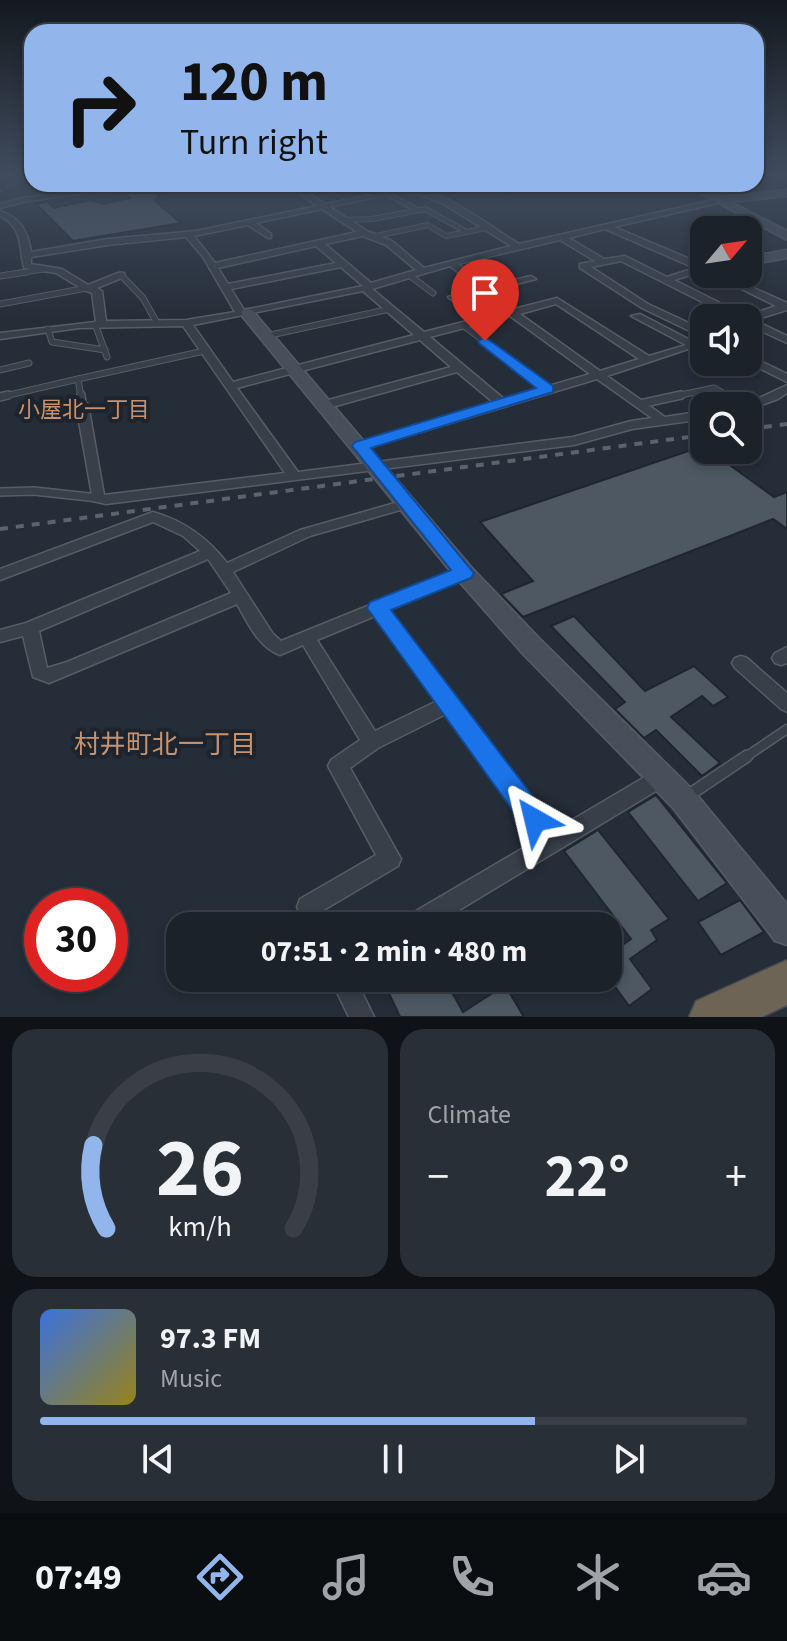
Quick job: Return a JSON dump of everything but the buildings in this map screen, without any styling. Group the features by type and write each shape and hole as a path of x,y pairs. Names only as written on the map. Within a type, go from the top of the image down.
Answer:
{"highway":[{"path":"712,1017 787,982"}],"street":[{"path":"17,224 25,236 27,266 59,271 97,291 98,324"},
{"path":"27,255 231,224"},
{"path":"253,224 268,236"},
{"path":"351,224 367,235 389,243 422,271"},
{"path":"484,224 518,247"},
{"path":"0,336 98,324 186,323 244,314 368,287 451,263 617,224"},
{"path":"765,224 787,236"},
{"path":"606,227 690,262"},
{"path":"187,233 244,314 377,465 464,573 531,646 683,799 787,929"},
{"path":"213,266 367,235"},
{"path":"562,237 603,262"},
{"path":"318,243 501,403"},
{"path":"762,258 787,254"},
{"path":"690,327 645,306 583,269 583,266 622,258 715,304"},
{"path":"451,263 486,289"},
{"path":"225,287 342,264"},
{"path":"666,280 690,272"},
{"path":"87,288 121,275"},
{"path":"459,301 453,297 531,279"},
{"path":"746,288 786,307"},
{"path":"230,386 557,301 648,360"},
{"path":"762,314 786,307"},
{"path":"512,313 662,420"},
{"path":"360,446 695,345 636,316"},
{"path":"186,323 294,476"},
{"path":"762,327 787,340"},
{"path":"762,366 787,379"},
{"path":"325,405 459,368"},
{"path":"762,401 787,388"},
{"path":"774,397 787,404"},
{"path":"82,404 98,498 574,441 662,420 690,417"},
{"path":"224,570 305,533 409,503"},
{"path":"0,575 153,517 175,523 193,533 224,570 272,644 280,648 464,573"},
{"path":"0,636 30,628 211,552"},
{"path":"30,628 39,672 49,676 107,653 155,629 240,596"},
{"path":"378,608 552,843"},
{"path":"307,637 371,742"},
{"path":"741,663 787,704"},
{"path":"310,912 308,907 390,859 338,766 371,742 449,704"},
{"path":"436,912 662,777"},
{"path":"349,992 362,1017"}],"lane":[{"path":"453,224 467,232"},
{"path":"367,235 428,225 446,236 489,227"},
{"path":"0,276 47,269"},
{"path":"121,275 143,298 157,323"},
{"path":"409,275 433,293"},
{"path":"0,304 87,288"},
{"path":"266,336 390,309"},
{"path":"665,330 683,323"},
{"path":"48,329 52,342 106,354 98,324"},
{"path":"464,326 548,389"},
{"path":"0,397 204,351"},
{"path":"0,370 29,363"},
{"path":"78,379 82,404"},
{"path":"696,392 714,388 721,392"},
{"path":"640,404 690,393"},
{"path":"0,492 34,491 98,498"},
{"path":"683,799 787,729"}],"railway":[{"path":"762,427 787,424"},
{"path":"0,529 690,437"}],"district":[{"name":"小屋北一丁目","path":"84,409"},
{"name":"村井町北一丁目","path":"165,744"}],"route":[{"path":"485,341 548,389 360,446 464,573 378,608 535,820"}]}
